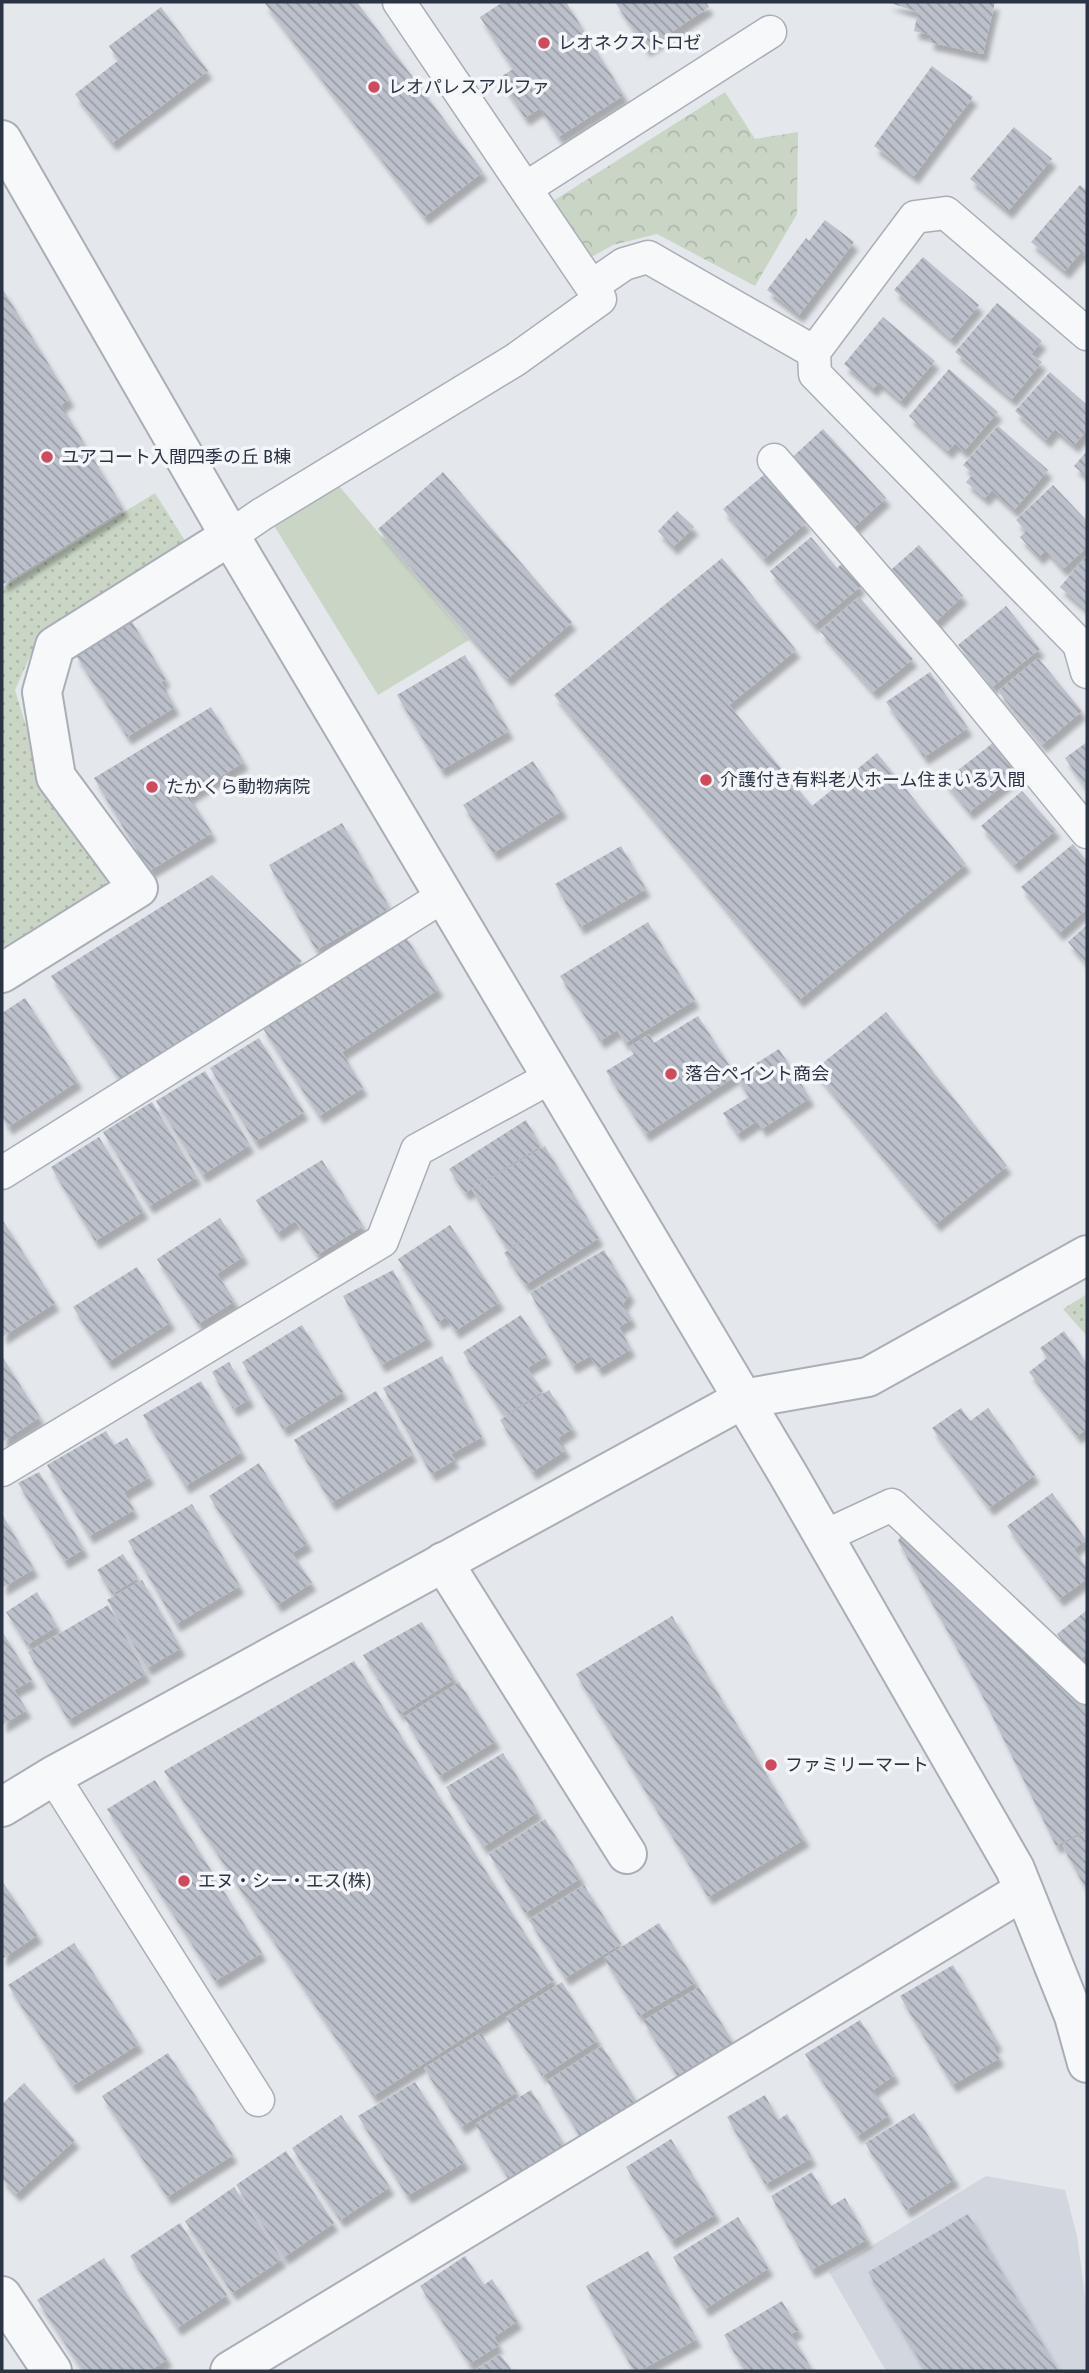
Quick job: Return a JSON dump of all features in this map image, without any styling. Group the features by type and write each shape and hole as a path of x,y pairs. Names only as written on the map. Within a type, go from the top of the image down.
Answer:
{"street":[{"path":"2,140 230,536 553,1076 1015,1869 1074,2016 1087,2063"},
{"path":"2,973 138,888 56,777 42,692 55,646 230,536"},
{"path":"2,1807 53,1776 743,1399 868,1377 1087,1255"},
{"path":"443,1562 627,1854"},
{"path":"230,2371 1023,1891"},
{"path":"2,2295 52,2371"}],"lane":[{"path":"230,536 515,360 600,299 399,2"},
{"path":"526,188 770,32"},
{"path":"1087,334 946,213 915,216 814,352 815,374 1079,644 1087,672"},
{"path":"592,286 624,264 648,257 814,352"},
{"path":"774,460 939,650 1087,832"},
{"path":"2,1173 445,895"},
{"path":"2,1470 382,1241 417,1150 553,1076"},
{"path":"823,1537 892,1505 1087,1688"},
{"path":"53,1776 258,2100"}],"shaded area":[{"path":"986,2176 1065,2190 1077,2236 1087,2311 1087,2371 886,2371 829,2272"}],"green space":[{"path":"725,92 755,139 798,132 797,214 755,286 657,234 613,245 588,259 550,203"},
{"path":"334,480 469,640 378,695 270,519"},
{"path":"155,493 187,544 41,631 15,690 45,788 109,875 103,891 2,957 2,588"},
{"path":"1087,1294 1087,1336 1063,1309"}],"building":[{"name":"レオパレスアルファ","path":"264,2 357,2 483,172 424,217"},
{"name":"レオネクストロゼ","path":"503,2 566,2 624,95 558,137 540,108 525,118 499,78 513,69 480,17"},
{"path":"615,2 706,2 709,7 646,49"},
{"path":"887,2 995,2 983,54 929,42 931,35 914,31 918,12"},
{"path":"161,7 208,71 112,143 75,94 119,60 109,46"},
{"path":"932,66 973,97 914,176 874,146"},
{"path":"1014,127 1052,159 1008,211 970,179"},
{"path":"1080,185 1087,191 1087,257 1081,252 1065,271 1031,242"},
{"path":"825,220 854,242 799,315 767,290 806,238 809,241"},
{"path":"923,257 979,305 951,339 894,290"},
{"name":"ユアコート入間四季の丘 B棟","path":"2,288 70,399 61,405 124,509 2,585"},
{"path":"997,303 1042,341 1031,354 1042,362 1012,399 955,352"},
{"path":"883,317 935,361 901,401 879,382 873,389 844,364"},
{"path":"949,369 998,412 964,451 955,443 948,451 909,416"},
{"path":"1050,372 1087,405 1087,430 1074,445 1055,429 1046,440 1015,411"},
{"path":"998,426 1048,470 1014,510 992,490 985,498 966,482 973,474 963,465"},
{"path":"823,429 886,498 849,532 787,462"},
{"path":"1087,451 1087,477 1074,466"},
{"path":"771,469 789,490 783,495 806,523 764,559 723,509"},
{"path":"443,472 572,622 507,679 378,529"},
{"path":"1053,485 1087,521 1087,547 1063,569 1046,550 1039,557 1020,537 1026,531 1016,520"},
{"path":"677,511 694,527 673,547 658,531"},
{"path":"811,537 837,568 843,563 861,586 814,625 770,571"},
{"path":"919,545 963,596 930,627 884,576"},
{"path":"1087,555 1087,610 1060,587"},
{"name":"介護付き有料老人ホーム住まいる入間","path":"722,558 796,650 729,705 812,806 877,753 966,864 799,1000 554,695"},
{"path":"859,597 913,659 873,692 820,631"},
{"path":"1006,606 1040,649 992,687 958,645"},
{"path":"131,620 166,679 161,682 175,707 127,737 75,654"},
{"path":"465,655 509,731 441,770 397,695"},
{"path":"1038,658 1082,711 1042,745 998,691"},
{"path":"930,672 968,728 924,757 886,702"},
{"name":"たかくら動物病院","path":"211,707 244,762 189,796 212,833 149,871 94,778"},
{"path":"998,739 1022,771 969,812 944,781"},
{"path":"1087,742 1087,790 1065,758"},
{"path":"533,761 563,810 493,853 463,805"},
{"path":"1022,791 1056,830 1014,865 981,826"},
{"path":"342,823 390,908 316,950 269,865"},
{"path":"1073,844 1087,861 1087,909 1059,933 1021,887"},
{"path":"621,846 646,889 580,927 555,884"},
{"path":"212,875 302,961 120,1080 51,976"},
{"path":"648,922 695,1000 625,1043 617,1030 600,1041 560,976"},
{"path":"1087,925 1087,964 1068,942"},
{"path":"404,934 439,989 342,1052 363,1088 319,1116 262,1027"},
{"path":"25,998 78,1081 8,1127 2,1117 2,1013"},
{"path":"886,1012 1007,1166 936,1224 814,1070"},
{"name":"落合ペイント商会","path":"698,1016 736,1076 645,1134 606,1071 634,1054 629,1047 649,1034 654,1043"},
{"path":"259,1038 304,1112 255,1142 210,1068"},
{"path":"779,1049 810,1098 762,1129 757,1121 737,1134 723,1113 749,1097 736,1076"},
{"path":"205,1071 250,1145 202,1175 156,1101"},
{"path":"152,1102 197,1177 149,1206 103,1132"},
{"path":"526,1120 541,1146 465,1193 449,1169"},
{"path":"99,1137 144,1211 95,1241 51,1167"},
{"path":"545,1146 599,1238 525,1285 504,1253 550,1224 507,1249 472,1190"},
{"path":"322,1160 363,1226 317,1255 295,1221 277,1233 256,1200"},
{"path":"220,1218 244,1256 217,1274 235,1301 198,1324 157,1259"},
{"path":"2,1219 55,1303 2,1337"},
{"path":"450,1225 500,1302 455,1331 446,1317 438,1322 398,1259"},
{"path":"604,1250 630,1294 623,1304 632,1319 619,1327 631,1349 598,1369 590,1356 572,1366 530,1293"},
{"path":"137,1267 171,1322 108,1362 73,1307"},
{"path":"393,1270 429,1338 381,1365 343,1296"},
{"path":"521,1315 547,1356 527,1368 543,1391 504,1416 463,1352"},
{"path":"302,1325 343,1392 283,1429 242,1362"},
{"path":"1064,1331 1087,1364 1087,1429 1077,1436 1029,1372 1047,1358 1040,1348"},
{"path":"2,1356 40,1417 2,1442"},
{"path":"442,1356 482,1437 451,1454 455,1460 431,1474 383,1388"},
{"path":"229,1362 250,1399 233,1409 212,1372"},
{"path":"201,1381 242,1452 185,1486 143,1415"},
{"path":"549,1390 573,1428 558,1438 566,1450 532,1472 500,1420"},
{"path":"376,1391 413,1454 331,1503 294,1440"},
{"path":"961,1408 970,1421 988,1408 1035,1475 989,1508 932,1428"},
{"path":"106,1431 114,1445 127,1438 150,1477 124,1492 134,1510 89,1536 47,1465"},
{"path":"259,1463 308,1543 292,1553 312,1583 277,1605 209,1496"},
{"path":"39,1472 84,1549 64,1561 18,1483"},
{"path":"1052,1493 1086,1540 1074,1549 1087,1569 1087,1579 1059,1599 1007,1526"},
{"path":"192,1504 240,1586 176,1624 128,1541"},
{"path":"2,1514 34,1569 2,1588"},
{"path":"903,1532 1087,1705 1087,1829 1056,1846 978,1687 898,1541"},
{"path":"123,1554 138,1578 112,1594 97,1570"},
{"path":"142,1580 181,1648 147,1668 107,1600"},
{"path":"37,1592 57,1626 27,1645 6,1612"},
{"path":"108,1605 146,1674 68,1720 28,1652"},
{"path":"1087,1610 1087,1654 1078,1661 1057,1634"},
{"path":"672,1616 805,1839 708,1897 576,1674"},
{"path":"422,1622 455,1679 400,1714 363,1655"},
{"path":"2,1631 32,1680 14,1690 27,1710 2,1725"},
{"path":"354,1661 554,1980 373,2096 164,1771"},
{"path":"459,1682 496,1741 439,1776 404,1717"},
{"path":"503,1753 538,1812 483,1847 446,1787"},
{"name":"エヌ・シー・エス(株)","path":"155,1780 262,1953 215,1981 107,1809"},
{"path":"545,1819 581,1878 525,1913 489,1854"},
{"path":"1087,1831 1087,1891 1062,1845"},
{"path":"2,1881 38,1935 2,1959"},
{"path":"584,1885 621,1944 565,1978 529,1920"},
{"path":"659,1923 696,1982 639,2016 604,1958"},
{"path":"74,1943 139,2044 72,2086 8,1985"},
{"path":"953,1965 998,2043 993,2046 1000,2058 952,2085 900,1996"},
{"path":"562,1982 598,2040 542,2076 506,2017"},
{"path":"699,1987 735,2045 680,2080 643,2021"},
{"path":"860,2020 895,2075 873,2090 889,2115 857,2136 805,2054"},
{"path":"481,2033 517,2092 461,2127 424,2068"},
{"path":"602,2046 639,2105 582,2140 547,2081"},
{"path":"168,2053 233,2155 167,2197 102,2096"},
{"path":"415,2082 465,2162 407,2196 358,2116"},
{"path":"24,2083 75,2140 16,2194 2,2179 2,2104"},
{"path":"531,2090 567,2149 511,2183 475,2124"},
{"path":"765,2095 778,2120 787,2114 812,2158 765,2184 727,2117"},
{"path":"914,2113 955,2179 906,2210 865,2143"},
{"path":"341,2115 390,2187 340,2220 292,2148"},
{"path":"671,2139 716,2214 671,2241 626,2167"},
{"path":"286,2151 334,2223 284,2257 236,2185"},
{"path":"812,2172 831,2206 845,2198 868,2239 811,2270 771,2196"},
{"path":"234,2187 282,2259 232,2293 185,2221"},
{"path":"968,2214 1058,2371 926,2371 868,2272"},
{"path":"738,2217 769,2268 705,2309 673,2257"},
{"path":"180,2223 227,2295 177,2328 130,2256"},
{"path":"648,2251 697,2339 639,2371 634,2371 586,2286"},
{"path":"465,2256 484,2285 492,2279 518,2321 494,2337 499,2345 469,2364 420,2286"},
{"path":"104,2258 168,2359 149,2371 83,2371 37,2300"},
{"path":"782,2301 799,2330 791,2334 813,2371 745,2371 724,2335"},
{"path":"500,2354 512,2371 475,2371"}],"place":[{"name":"レオネクストロゼ","path":"544,43"},
{"name":"レオパレスアルファ","path":"374,87"},
{"name":"ユアコート入間四季の丘 B棟","path":"47,457"},
{"name":"介護付き有料老人ホーム住まいる入間","path":"706,780"},
{"name":"たかくら動物病院","path":"152,787"},
{"name":"落合ペイント商会","path":"671,1074"},
{"name":"ファミリーマート","path":"771,1765"},
{"name":"エヌ・シー・エス(株)","path":"184,1881"}]}
